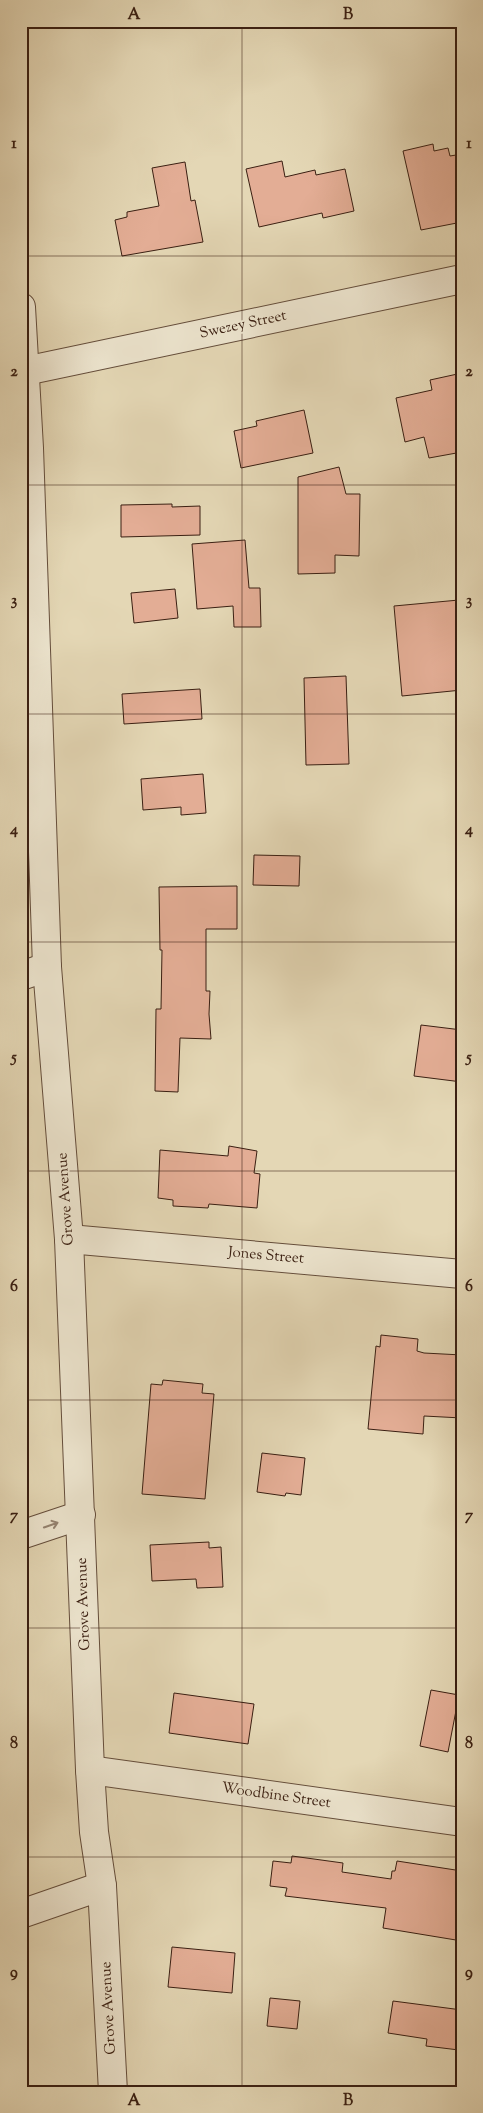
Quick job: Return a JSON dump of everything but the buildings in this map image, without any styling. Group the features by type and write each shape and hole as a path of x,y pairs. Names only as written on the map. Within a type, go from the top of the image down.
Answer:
{"street":[{"name":"Swezey Street","path":"25,371 462,279"},
{"name":"Grove Avenue","path":"21,307 25,371 25,449 47,967 69,1238 90,1770 94,1832 102,1886 113,2092"},
{"path":"21,976 47,967"},
{"name":"Jones Street","path":"69,1238 462,1274"},
{"path":"21,1535 81,1515"},
{"name":"Woodbine Street","path":"90,1770 462,1822"},
{"path":"21,1914 102,1886"}]}
